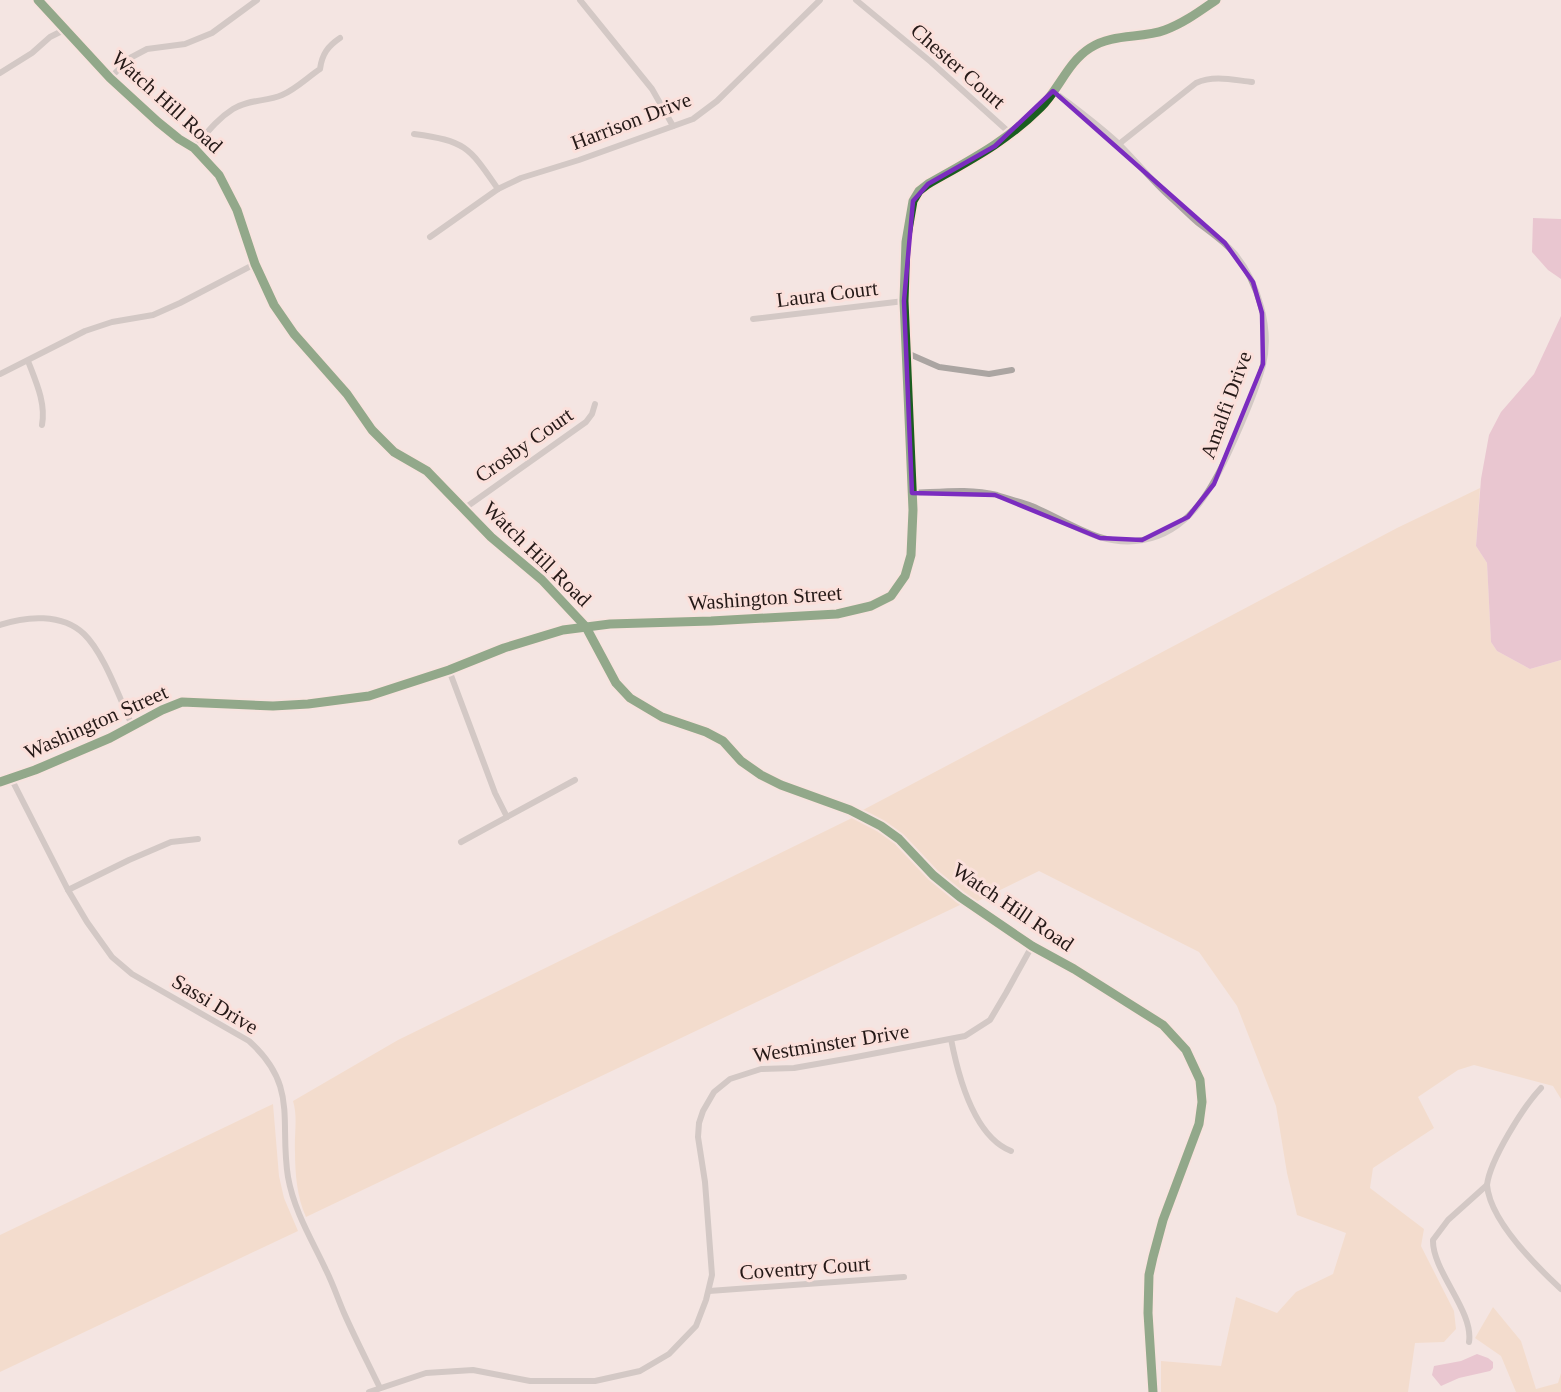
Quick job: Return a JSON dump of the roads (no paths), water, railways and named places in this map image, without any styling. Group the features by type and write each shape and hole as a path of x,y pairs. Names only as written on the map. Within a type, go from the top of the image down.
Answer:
{"street":[{"name":"Watch Hill Road","path":"38,0 62,31 110,78 158,122 194,148 219,175 228,189 255,264 274,305 294,334 347,394 372,430 394,452 427,471 491,537 542,580 586,627 616,683 630,698 662,717 706,732 723,741 741,761 761,775 781,785 849,810 881,826 899,839 950,889 1032,946 1074,969 1163,1025 1186,1050 1200,1080 1202,1102 1198,1124 1157,1239 1149,1275 1148,1313 1153,1392"},
{"path":"110,78 130,58 147,49 185,44 212,33 257,0"},
{"path":"580,0 652,89 673,126"},
{"name":"Harrison Drive","path":"430,237 498,189 521,178 578,161 693,119 717,101 819,0"},
{"name":"Chester Court","path":"856,0 1011,135"},
{"name":"Washington Street","path":"0,782 111,738 132,725 182,702 273,706 369,696 449,670 504,648 563,630 610,624 837,614 871,606 891,596 905,576 911,555 912,493 904,301 908,222 913,201 919,191 928,184 1011,135 1044,104 1066,72 1089,49 1106,40 1164,30 1193,16 1216,0"},
{"path":"0,73 62,31"},
{"path":"194,148 220,118 234,108 246,102 284,95 320,69 321,58 329,46 340,38"},
{"path":"1119,144 1196,83 1216,78 1252,82"},
{"name":"Amalfi Drive","path":"912,493 967,491 995,495 1032,506 1078,530 1113,540 1142,540 1166,532 1188,517 1199,506 1214,484 1237,435 1263,364 1265,340 1262,314 1253,282 1235,254 1158,187 1119,144 1053,91"},
{"path":"414,134 450,140 461,146 476,156 498,189"},
{"path":"0,374 85,331 112,322 153,315 255,264"},
{"name":"Laura Court","path":"753,319 904,301"},
{"path":"907,353 939,367 989,374 1012,370"},
{"path":"28,361 39,387 44,409 42,425"},
{"name":"Crosby Court","path":"465,508 586,422 595,404"},
{"path":"0,625 23,618 52,619 83,633 93,644 132,725"},
{"path":"449,670 495,793 507,817"},
{"name":"Sassi Drive","path":"11,778 68,890 112,957 132,974 249,1041 276,1071 285,1111 287,1169 291,1193 310,1240 380,1388"},
{"path":"461,842 575,780"},
{"path":"68,890 171,842 198,839"},
{"name":"Westminster Drive","path":"369,1392 426,1373 471,1370 530,1382 595,1381 640,1371 669,1354 696,1326 712,1275 705,1182 698,1137 702,1112 714,1092 730,1079 761,1069 794,1068 965,1036 990,1020 1032,946"},
{"path":"951,1039 959,1079 966,1097 995,1142 1011,1151"},
{"path":"1541,1088 1531,1099 1501,1149 1488,1174 1487,1185 1491,1201 1507,1229 1534,1264 1561,1289"},
{"path":"1469,1342 1470,1336 1466,1320 1437,1258 1433,1243 1438,1232 1448,1220 1487,1185"},
{"name":"Coventry Court","path":"708,1291 904,1277"}]}
